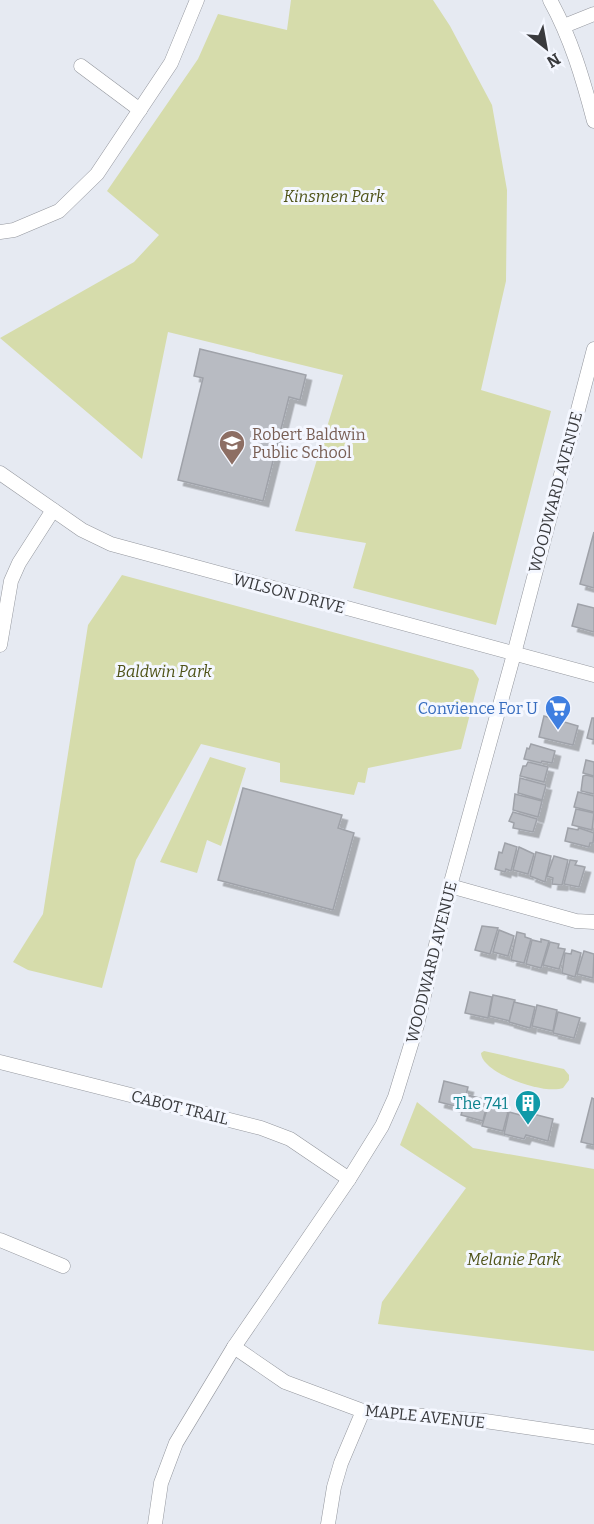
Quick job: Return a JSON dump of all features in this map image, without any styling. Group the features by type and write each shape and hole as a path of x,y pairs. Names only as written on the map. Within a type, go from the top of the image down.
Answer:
{"street":[{"path":"0,232 14,230 59,211 97,174 171,63 197,0"},
{"path":"550,0 564,26 583,77 594,121"},
{"path":"564,26 594,14"},
{"path":"81,66 140,110"},
{"name":"WOODWARD AVENUE","path":"155,1524 161,1483 176,1443 234,1347 349,1179 382,1126 401,1080 417,1025 450,886 594,349"},
{"name":"WILSON DRIVE","path":"0,473 82,530 111,544 594,675"},
{"path":"0,645 1,623 11,581 19,563 53,510"},
{"path":"450,886 576,921 594,922"},
{"name":"CABOT TRAIL","path":"0,1062 261,1128 290,1139 349,1179"},
{"path":"0,1240 63,1266"},
{"name":"MAPLE AVENUE","path":"234,1347 285,1382 363,1411 485,1421 594,1437"},
{"path":"328,1524 334,1487 341,1463 363,1411"}],"green space":[{"name":"Kinsmen Park","path":"291,0 433,0 450,26 492,105 507,190 506,281 481,390 551,411 496,625 353,588 366,543 295,531 343,375 168,332 142,459 0,338 134,262 159,235 107,191 198,59 218,14 287,30"},
{"name":"Baldwin Park","path":"122,575 473,670 479,679 461,749 368,768 365,783 358,782 354,795 280,782 280,763 201,744 136,860 102,988 28,970 13,962 43,914 88,625"},
{"path":"210,757 246,768 221,846 207,840 197,873 160,862"},
{"path":"484,1051 564,1069 569,1075 569,1080 563,1088 530,1086 492,1068 484,1061 481,1053"},
{"name":"Melanie Park","path":"417,1102 473,1148 594,1169 594,1351 378,1324 382,1302 466,1188 400,1145"}],"building":[{"path":"200,349 306,375 300,400 289,397 263,501 178,480 203,378 194,376"},
{"path":"594,532 594,588 580,584"},
{"path":"578,604 594,608 594,632 572,626"},
{"name":"Convience For U","path":"544,716 578,726 573,745 539,737"},
{"path":"592,718 594,718 594,740 587,738"},
{"path":"531,744 555,751 552,763 524,759 527,748 529,749"},
{"path":"586,760 594,762 594,776 583,773"},
{"path":"528,762 548,767 544,782 520,776 523,766 526,766"},
{"path":"583,776 594,777 594,794 581,791"},
{"path":"520,778 546,785 542,800 518,793"},
{"path":"243,788 342,815 338,828 354,833 333,910 218,880"},
{"path":"578,792 594,796 594,812 574,807"},
{"path":"515,794 542,801 538,817 513,810"},
{"path":"576,809 594,813 592,830 572,825"},
{"path":"513,812 537,819 533,832 513,828 514,823 509,821"},
{"path":"568,828 578,830 579,828 594,833 593,843 590,843 589,847 565,841"},
{"path":"505,843 517,847 511,871 506,869 505,872 495,869 499,852 502,853"},
{"path":"519,847 534,854 528,874 513,870"},
{"path":"536,852 551,856 545,882 530,876"},
{"path":"554,856 568,860 562,885 552,884 553,878 547,876"},
{"path":"570,860 577,861 575,865 585,867 579,887 564,884"},
{"path":"482,926 498,928 490,954 475,950"},
{"path":"499,930 514,936 508,956 493,952"},
{"path":"517,932 531,939 524,963 511,960"},
{"path":"541,939 549,941 541,968 526,964 532,940 541,942"},
{"path":"550,942 559,944 558,948 565,949 559,969 543,965"},
{"path":"572,950 581,953 575,977 562,973 565,953 571,954"},
{"path":"584,951 594,954 593,978 577,974"},
{"path":"470,992 492,997 488,1018 465,1013"},
{"path":"493,995 515,1000 510,1021 489,1016"},
{"path":"514,1002 535,1007 530,1028 509,1022"},
{"path":"537,1005 557,1010 553,1031 532,1026"},
{"path":"558,1012 580,1018 574,1038 553,1033"},
{"name":"The 741","path":"444,1081 468,1087 463,1108 439,1102"},
{"name":"The 741","path":"467,1095 488,1100 483,1121 461,1115"},
{"path":"592,1098 594,1099 594,1145 581,1142"},
{"name":"The 741","path":"488,1106 508,1112 503,1131 482,1126"},
{"name":"The 741","path":"509,1112 528,1117 529,1113 553,1119 548,1141 526,1135 524,1139 504,1134"}],"place":[{"name":"Robert Baldwin Public School","path":"232,466"},
{"name":"Convience For U","path":"558,731"},
{"name":"The 741","path":"528,1126"}]}
